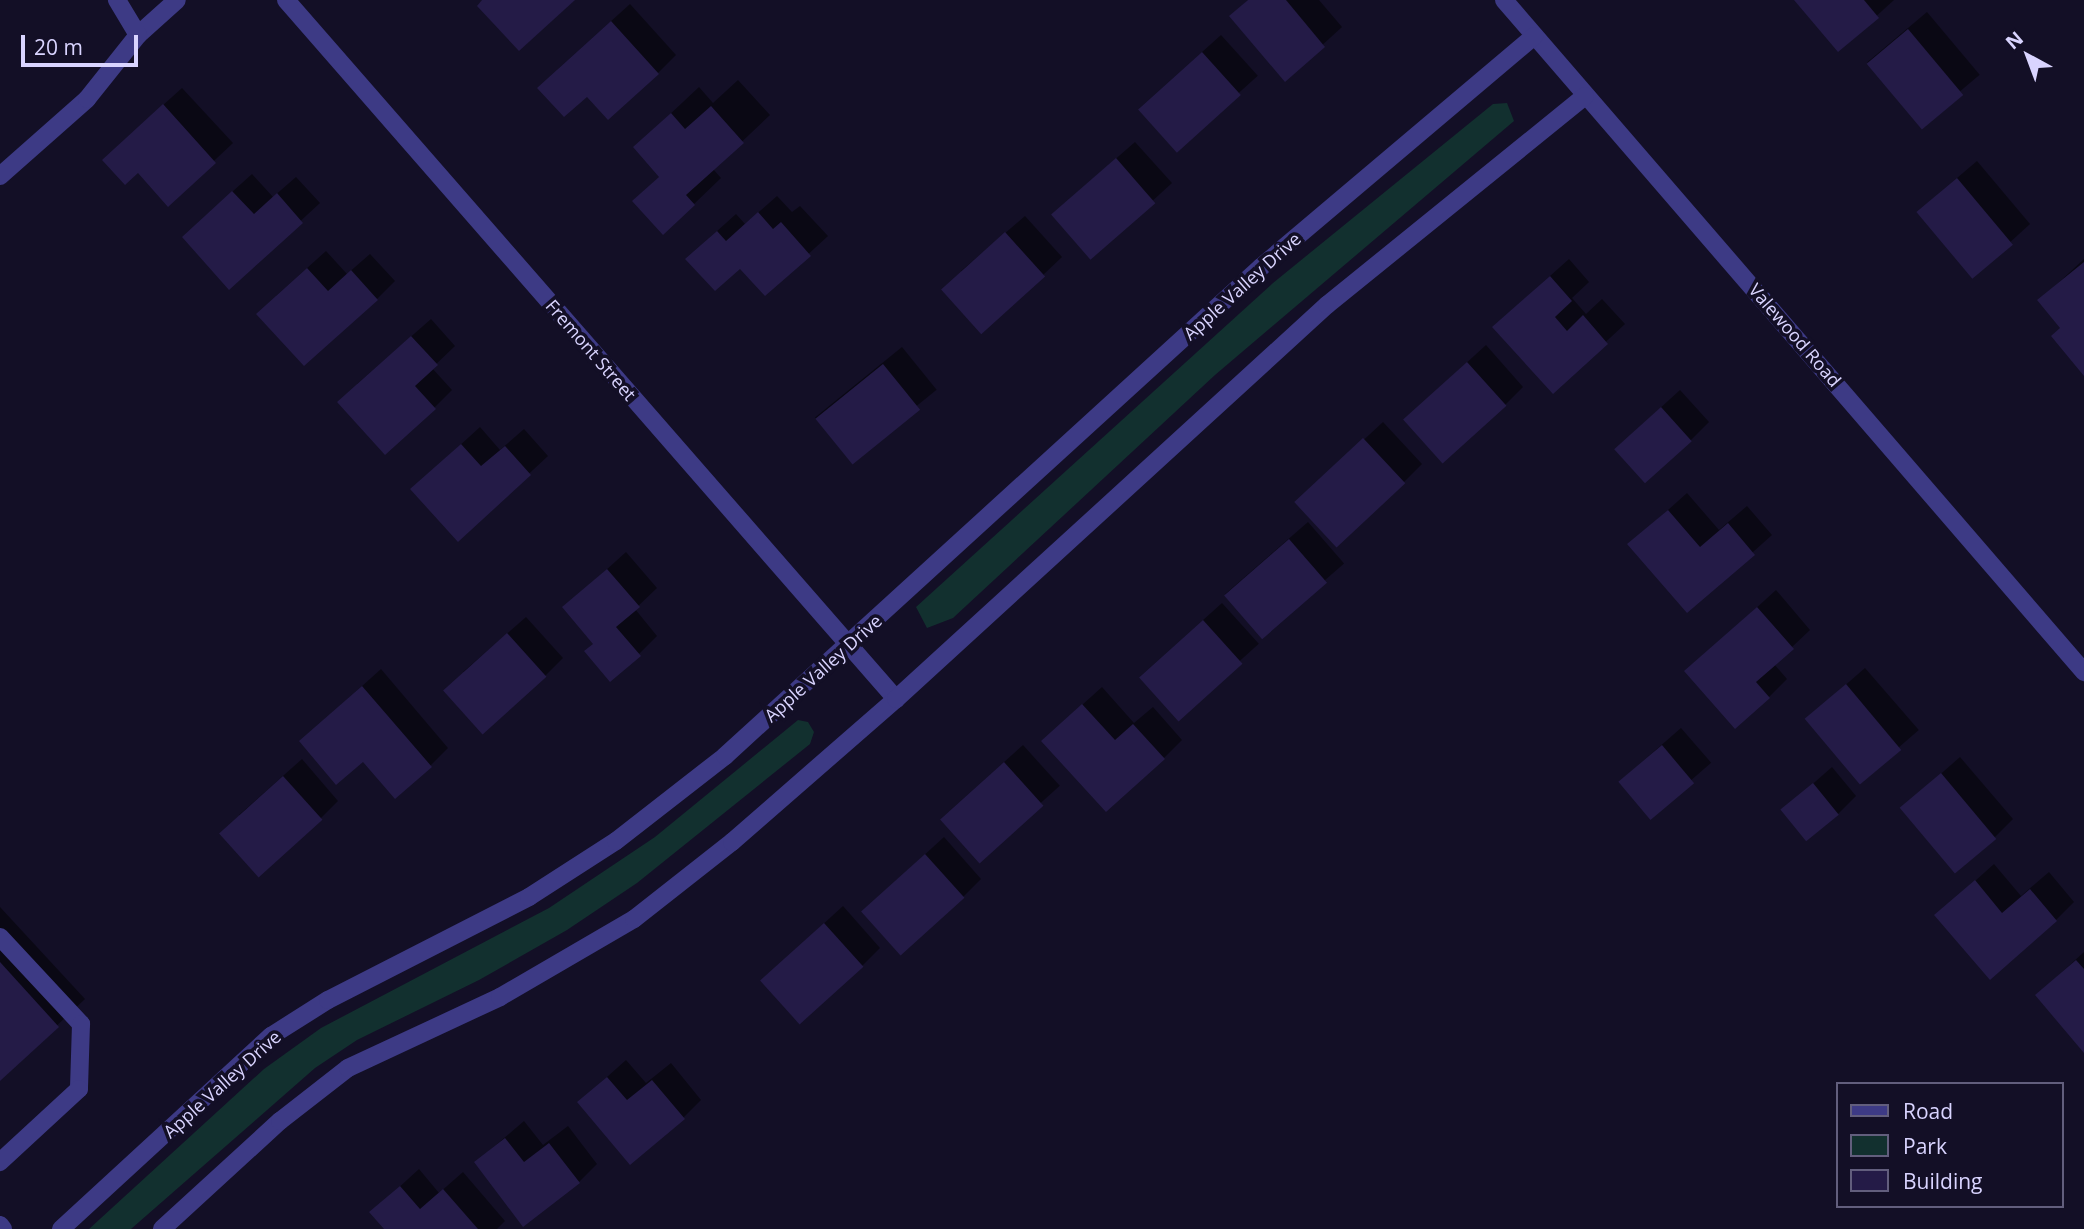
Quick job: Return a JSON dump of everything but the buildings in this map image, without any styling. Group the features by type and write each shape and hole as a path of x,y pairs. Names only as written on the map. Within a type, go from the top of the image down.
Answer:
{"street":[{"path":"117,0 138,35"},
{"path":"0,176 87,99 138,35 177,0"},
{"name":"Fremont Street","path":"286,0 895,699"},
{"name":"Valewood Road","path":"1504,0 2084,672"},
{"name":"Apple Valley Drive","path":"61,1229 271,1036 328,1000 529,897 616,841 725,755 849,646 1261,267 1534,36"},
{"path":"162,1229 280,1121 348,1068 500,997 634,919 732,842 895,699 1326,305 1585,96"},
{"path":"0,937 81,1024 79,1088 0,1162"}],"green space":[{"path":"1507,103 1514,121 1215,375 953,618 927,628 916,607 1273,283 1493,104"},
{"path":"798,720 808,722 814,732 810,744 637,883 567,930 479,980 357,1040 315,1068 131,1229 89,1229 264,1069 321,1028 549,908 655,837"}]}
